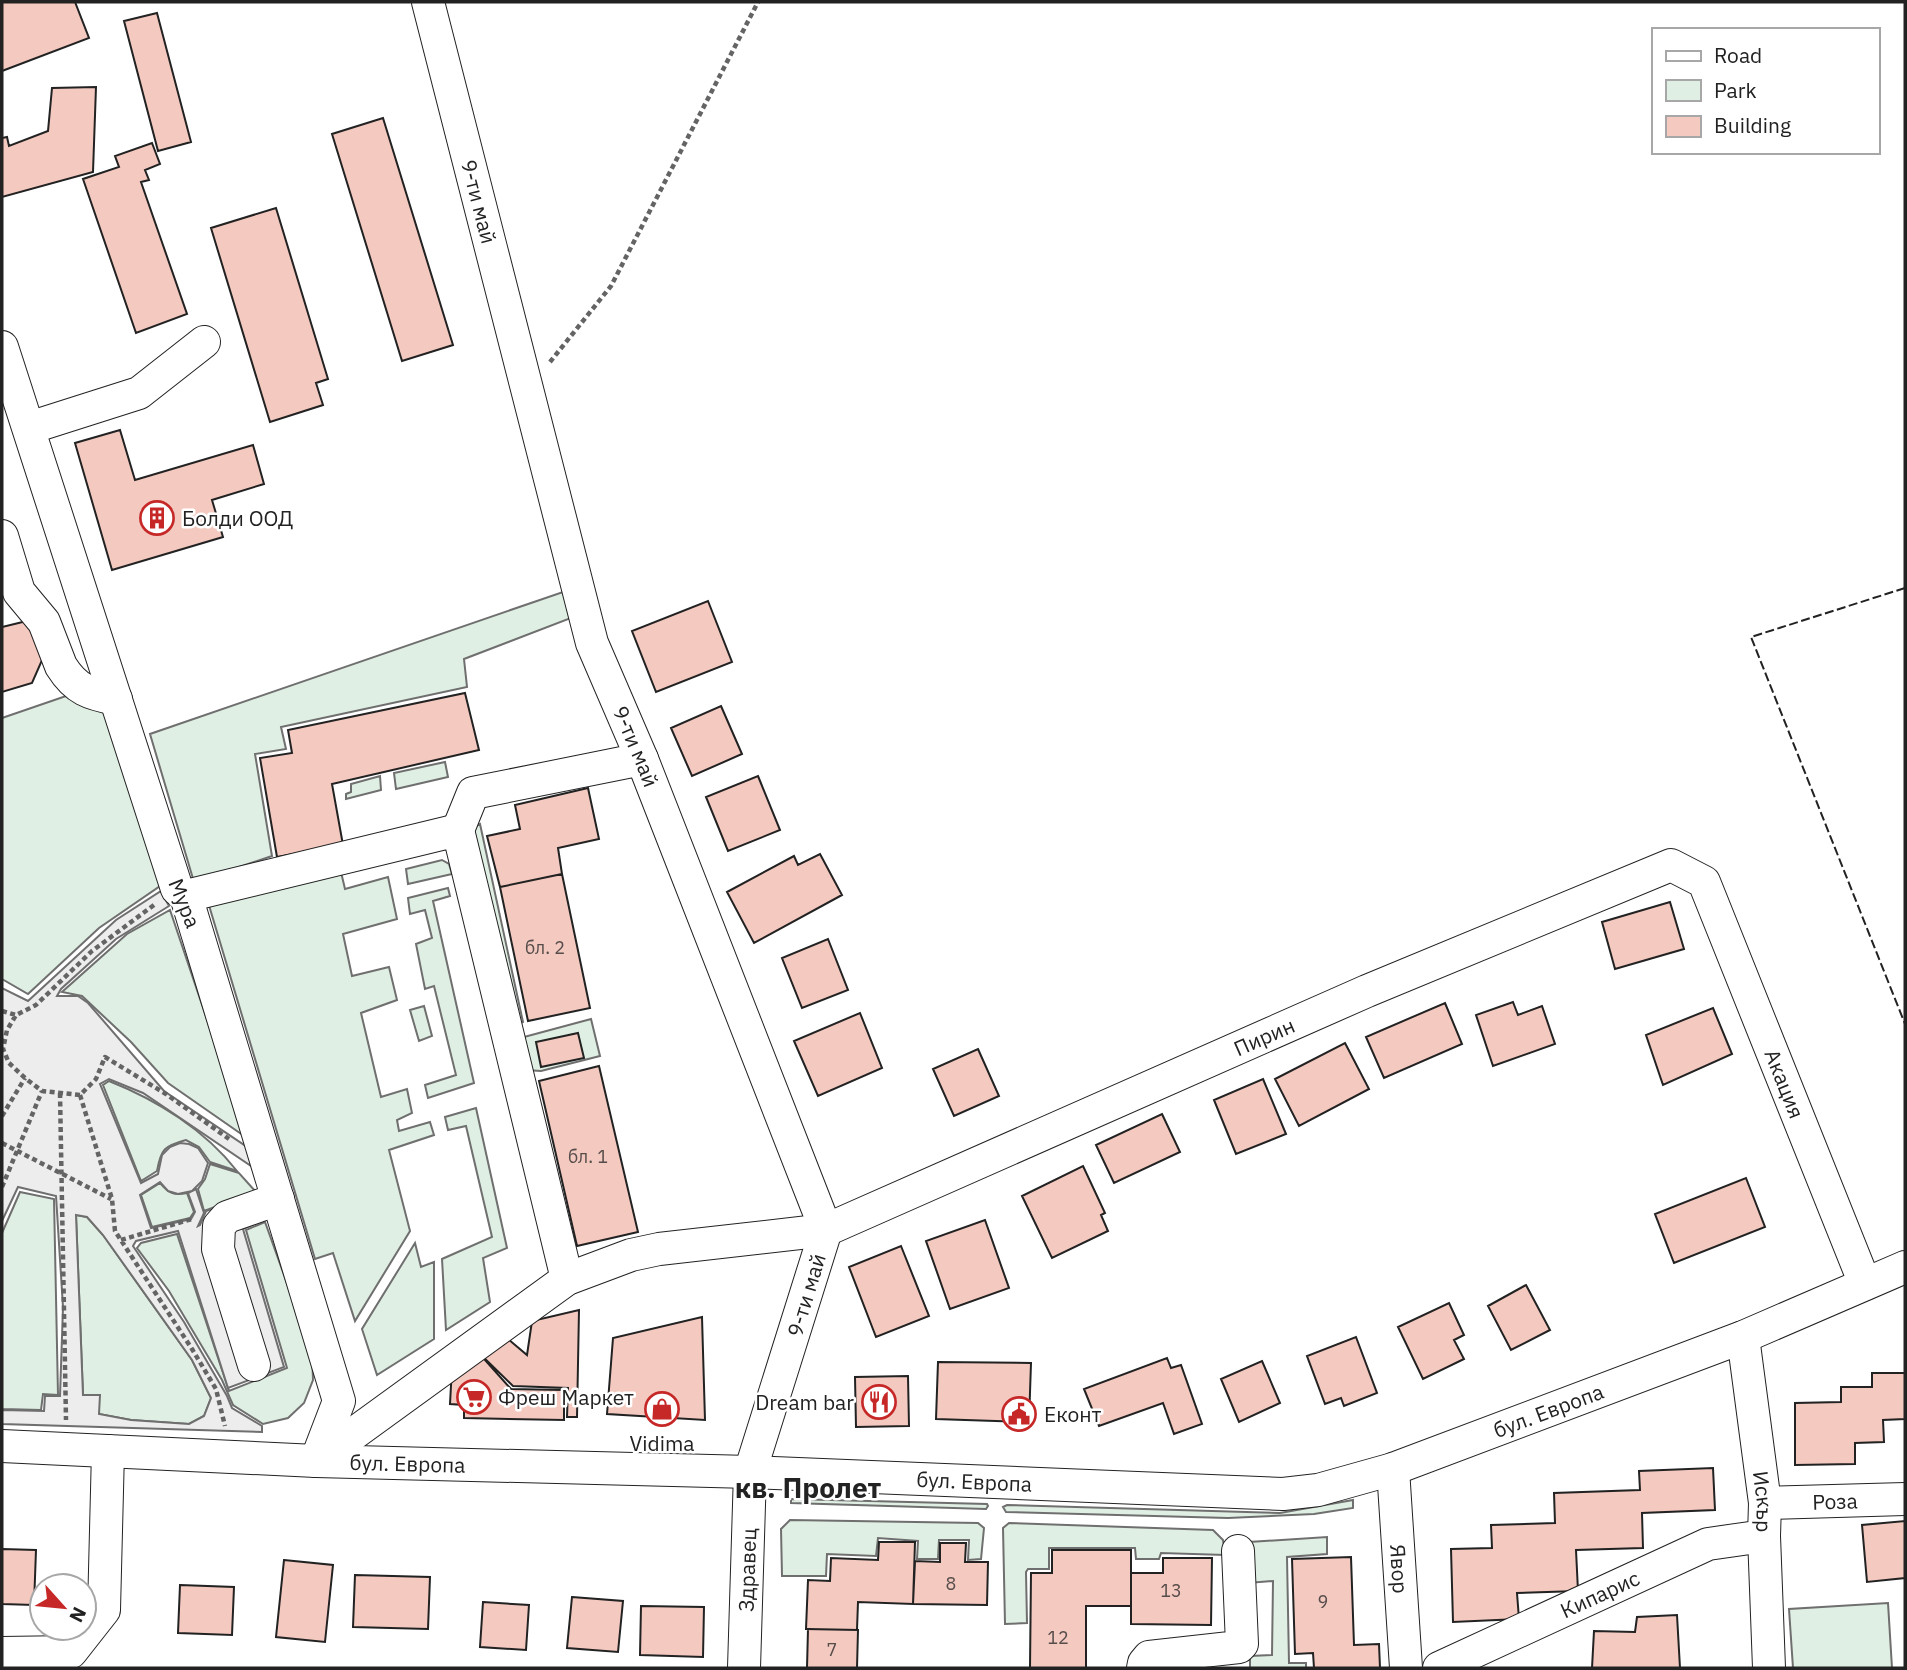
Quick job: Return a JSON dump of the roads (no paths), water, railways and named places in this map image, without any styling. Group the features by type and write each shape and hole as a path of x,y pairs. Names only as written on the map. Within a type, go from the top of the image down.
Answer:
{"street":[{"name":"9-ти май","path":"428,2 592,643 642,759 826,1230 750,1472"},
{"path":"29,428 139,393 204,342"},
{"name":"Мура","path":"2,346 116,699 182,892 339,1401 316,1461"},
{"path":"2,536 19,592 44,622 65,673 89,693 116,699"},
{"path":"567,1279 458,830 473,793 642,759"},
{"path":"182,892 458,830"},
{"name":"Пирин","path":"316,1461 567,1279 631,1255 659,1249 826,1230 1367,991 1671,866 1704,882"},
{"name":"Акация","path":"1704,882 1864,1284"},
{"path":"254,1365 218,1249 219,1226 227,1217 278,1199"},
{"name":"бул. Европа","path":"2,1446 316,1461 750,1472 1283,1494 1318,1490 1393,1469 1743,1337 1905,1267"},
{"name":"Искър","path":"1743,1337 1765,1503 1769,1668"},
{"path":"2,1653 71,1652 104,1610 108,1451"},
{"name":"Явор","path":"1393,1469 1406,1668"},
{"name":"Здравец","path":"744,1668 750,1472"},
{"name":"Роза","path":"1765,1503 1905,1499"},
{"name":"Кипарис","path":"1439,1668 1708,1544 1764,1536"},
{"path":"1143,1668 1149,1657 1239,1647 1242,1644 1238,1551"}],"place":[{"name":"Болди ООД","path":"157,518"},
{"name":"Фреш Маркет","path":"474,1397"},
{"name":"Dream bar","path":"879,1402"},
{"name":"Vidima","path":"662,1409"},
{"name":"Еконт","path":"1019,1414"}],"district":[{"name":"кв. Пролет","path":"808,1487"}]}
